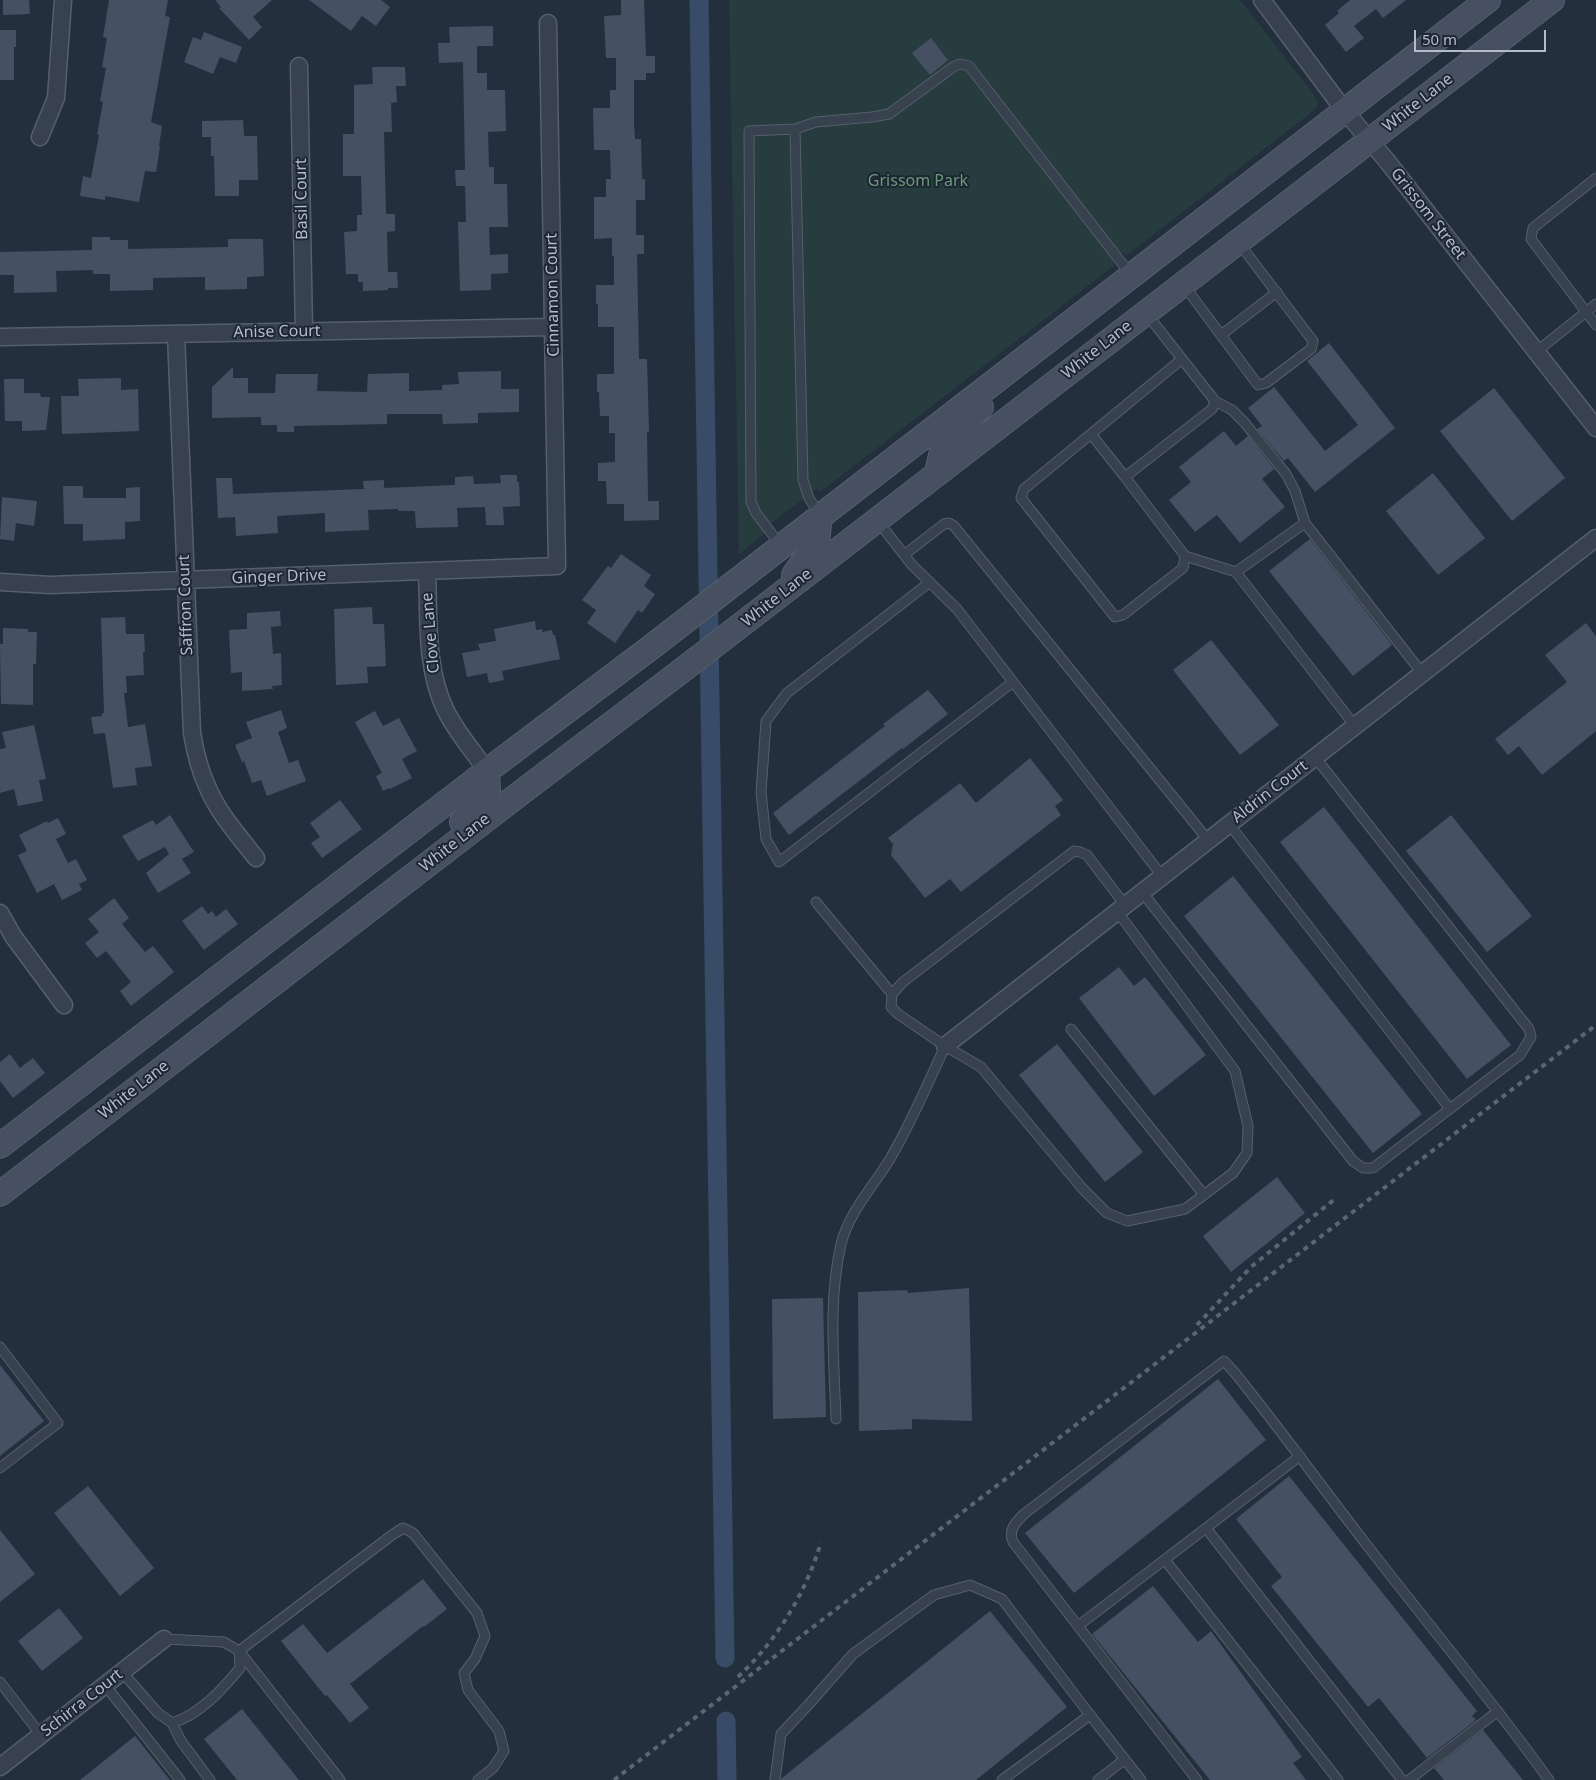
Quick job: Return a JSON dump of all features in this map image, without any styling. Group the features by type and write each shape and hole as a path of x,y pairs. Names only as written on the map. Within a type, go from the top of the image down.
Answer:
{"main road":[{"path":"0,1146 740,578 1488,0"},
{"name":"White Lane","path":"0,1194 1552,0"},
{"path":"937,473 943,446 1048,340"},
{"path":"774,600 817,542 820,516"},
{"path":"385,897 484,800 488,791 487,771"}],"street":[{"path":"40,137 56,98 63,0"},
{"name":"Grissom Street","path":"1269,3 1344,110 1370,140 1596,428"},
{"name":"Cinnamon Court","path":"548,23 557,566"},
{"name":"Basil Court","path":"299,66 304,332"},
{"name":"Anise Court","path":"0,337 554,327"},
{"name":"Saffron Court","path":"176,334 192,733 197,761 207,787 220,812 256,858"},
{"name":"Aldrin Court","path":"945,1046 1596,538"},
{"name":"Ginger Drive","path":"0,582 50,585 557,566"},
{"name":"Clove Lane","path":"427,571 431,661 436,683 445,710 487,771"},
{"path":"0,913 13,936 64,1005"},
{"name":"Schirra Court","path":"0,1767 164,1639"}],"lane":[{"path":"781,546 756,513 751,502 749,131 795,129 816,122 889,114 953,67 960,64 969,66 1131,275"},
{"path":"795,129 803,480 809,498 820,516"},
{"path":"1596,178 1532,228 1531,239 1596,325"},
{"path":"1183,284 1258,385 1266,383 1311,349 1314,341 1238,242"},
{"path":"1221,335 1276,292"},
{"path":"1536,352 1596,304"},
{"path":"1146,313 1215,401 1232,410 1244,422 1286,474 1305,523 1422,674"},
{"path":"1182,359 1024,489 1021,498 1115,617 1123,616 1183,568 1185,556"},
{"path":"1125,477 1212,409 1215,401"},
{"path":"1091,434 1185,556 1236,572 1355,726"},
{"path":"877,520 904,555 957,609 1162,876"},
{"path":"904,555 944,524 949,522 954,526 1208,840"},
{"path":"1236,572 1305,523"},
{"path":"930,582 787,693 766,721 760,792 766,839 779,862 1013,682"},
{"path":"1142,892 1353,1162 1363,1168 1373,1168 1520,1055 1530,1037 1528,1029 1315,757"},
{"path":"1229,824 1450,1109"},
{"path":"1074,851 1087,855 1121,908 1235,1071 1248,1126 1247,1153 1233,1173 1185,1209 1127,1221 1107,1213 1082,1188 981,1067 945,1046 898,1014 891,1007 892,994 903,982 1074,851"},
{"path":"816,902 892,994"},
{"path":"1071,1029 1204,1195"},
{"path":"836,1419 833,1299 841,1243 853,1212 890,1158 924,1095 945,1046"},
{"path":"0,1347 58,1423 0,1468"},
{"path":"0,1363 8,1356"},
{"path":"1197,1780 1013,1542 1011,1532 1014,1525 1024,1514 1224,1360 1498,1711 1549,1780"},
{"path":"1078,1626 1300,1456"},
{"path":"239,1651 392,1535 403,1528 413,1533 477,1613 485,1636 475,1659 464,1673 468,1690 499,1731 504,1751 493,1768 478,1780"},
{"path":"1206,1528 1402,1780"},
{"path":"1165,1560 1338,1780"},
{"path":"775,1780 781,1734 853,1654 934,1595 970,1585 1002,1599 1141,1780"},
{"path":"164,1639 224,1642 239,1651 340,1780"},
{"path":"172,1722 186,1719 225,1686 240,1668 239,1651"},
{"path":"122,1672 158,1713 172,1722 181,1741 210,1780"},
{"path":"0,1682 41,1735"},
{"path":"105,1685 180,1780"},
{"path":"1409,1780 1498,1711"},
{"path":"1002,1780 1090,1714"},
{"path":"1098,1780 1125,1759"}],"green space":[{"name":"Grissom Park","path":"729,0 1240,0 1315,96 1318,104 1313,111 1126,256 1123,253 1113,261 1115,265 820,492 817,488 763,530 765,533 739,554"}],"building":[{"path":"3,0 29,0 30,14 3,15"},
{"path":"109,0 168,0 165,16 170,17 151,122 162,126 160,147 156,172 145,171 139,202 105,196 105,200 80,196 83,176 91,178 99,135 97,134 103,102 100,101 106,68 102,67 107,38 103,37"},
{"path":"215,0 272,0 253,17 262,27 249,40 219,8 221,7"},
{"path":"309,0 381,0 390,7 376,26 362,16 351,31"},
{"path":"621,0 644,0 646,56 655,56 655,73 646,73 646,80 634,80 634,124 635,139 641,139 642,179 645,179 645,200 636,200 636,235 644,235 644,254 637,254 639,359 647,359 648,501 659,501 659,520 624,521 624,504 607,504 606,481 598,481 598,463 615,462 615,433 609,433 609,416 600,416 599,392 597,392 597,374 614,374 614,327 598,327 596,285 614,285 614,256 612,256 612,238 594,239 594,197 606,197 606,179 611,179 610,150 594,150 593,108 610,108 610,90 616,90 616,58 606,58 604,16 621,15"},
{"path":"1350,0 1406,0 1383,18 1376,9 1354,26 1364,38 1346,52 1325,25"},
{"path":"493,26 493,46 477,46 477,73 487,73 487,90 505,90 506,131 488,132 489,167 494,167 494,184 507,184 508,227 489,227 490,255 508,254 508,273 491,274 491,290 460,291 458,222 466,222 465,186 456,186 455,170 465,170 463,62 439,63 438,43 450,43 449,27"},
{"path":"0,30 16,30 14,80 0,80"},
{"path":"204,32 242,47 236,63 220,57 213,74 184,62 193,37 201,40"},
{"path":"931,38 948,60 930,75 912,53"},
{"path":"372,67 405,67 406,86 396,86 397,102 391,103 392,132 384,132 386,214 395,214 395,231 387,232 388,272 397,272 398,288 363,291 363,282 358,282 358,274 346,274 344,232 357,231 357,215 362,215 361,176 343,176 343,134 354,134 354,85 373,84"},
{"path":"243,120 244,136 257,136 258,180 239,180 239,196 215,196 214,156 211,156 211,137 202,137 202,121"},
{"path":"92,237 128,240 128,249 228,247 228,239 263,239 264,276 247,277 247,289 205,290 205,277 153,278 153,290 110,291 110,274 93,274 93,270 56,271 57,292 14,293 14,275 0,275 0,252 92,250"},
{"path":"1329,343 1395,428 1315,492 1288,458 1284,461 1257,429 1262,426 1248,408 1274,387 1325,451 1358,425 1307,361"},
{"path":"233,367 233,378 248,378 248,393 275,393 276,374 318,374 317,391 367,392 368,374 409,373 409,391 442,390 442,385 459,384 458,372 501,371 501,389 519,389 519,412 478,413 478,423 443,424 442,414 387,414 387,424 294,426 294,432 277,432 277,425 261,425 261,417 212,418 212,387"},
{"path":"121,378 121,390 138,389 139,431 62,434 61,396 79,396 78,379"},
{"path":"4,379 24,379 24,393 40,393 41,397 50,397 46,430 22,431 22,421 5,421"},
{"path":"1494,388 1565,478 1512,521 1440,431"},
{"path":"1224,431 1236,446 1248,436 1274,469 1262,479 1285,507 1240,543 1217,515 1195,532 1169,500 1191,482 1179,467"},
{"path":"1433,473 1485,538 1438,575 1386,511"},
{"path":"500,475 517,475 517,482 519,482 520,506 503,507 504,525 486,525 485,507 457,508 458,527 416,528 415,511 398,511 398,509 368,510 369,530 325,532 325,513 277,516 278,533 236,536 235,517 218,518 216,478 232,478 233,494 364,489 363,481 384,480 384,488 455,485 455,477 473,476 474,484 501,483"},
{"path":"63,486 83,486 83,498 126,498 126,488 140,487 140,521 125,522 125,539 83,541 83,524 64,524"},
{"path":"2,497 37,501 34,526 16,523 14,541 0,539"},
{"path":"1310,539 1392,645 1353,676 1269,571"},
{"path":"621,554 651,575 644,586 655,594 642,613 638,610 615,643 587,623 596,610 582,600 608,566 611,568"},
{"path":"372,607 373,624 384,624 386,666 367,667 368,683 336,685 334,609"},
{"path":"280,611 281,626 271,627 273,654 281,653 282,685 272,686 273,689 242,691 242,672 231,673 229,630 247,629 247,613"},
{"path":"125,617 126,634 144,634 145,652 143,652 144,675 126,676 127,693 124,693 128,727 145,724 152,766 135,768 137,785 113,788 105,733 94,734 91,717 102,716 102,713 104,713 101,618"},
{"path":"535,621 536,630 542,629 542,632 552,630 553,635 555,635 560,659 502,671 504,680 489,683 487,673 467,677 462,653 480,650 478,644 496,641 494,629"},
{"path":"1586,623 1596,636 1596,731 1542,775 1519,746 1508,755 1495,739 1567,682 1545,655"},
{"path":"3,628 28,629 28,632 37,632 36,664 33,664 33,705 1,704 0,644 3,644"},
{"path":"1211,640 1279,725 1240,755 1173,670"},
{"path":"928,690 948,714 789,835 773,813"},
{"path":"281,710 287,728 278,732 289,763 298,760 306,781 267,796 261,780 252,783 244,761 242,762 235,745 252,738 246,722"},
{"path":"375,711 383,726 399,718 417,751 402,759 412,778 383,791 376,776 382,773 355,722"},
{"path":"34,725 46,779 39,780 43,801 18,806 14,789 0,793 0,749 6,748 2,732"},
{"path":"1030,758 1063,800 1055,806 1061,815 961,892 950,879 925,898 891,855 893,844 888,838 960,783 976,803"},
{"path":"340,800 362,829 322,858 311,843 320,837 310,823"},
{"path":"1324,807 1511,1045 1467,1079 1280,842"},
{"path":"170,815 194,852 182,859 191,873 158,893 146,873 169,854 165,847 138,861 122,836 153,820 156,825"},
{"path":"1451,815 1532,916 1487,952 1406,851"},
{"path":"58,818 66,834 56,839 68,863 76,859 87,880 79,884 82,890 62,900 54,884 37,893 18,855 27,851 19,835 47,821 48,823"},
{"path":"1233,876 1422,1114 1373,1153 1184,916"},
{"path":"114,898 129,918 122,924 145,952 153,946 174,972 131,1006 120,991 131,982 106,951 97,958 85,943 99,932 88,919"},
{"path":"202,906 208,914 212,911 216,917 226,909 238,924 204,950 182,921"},
{"path":"1119,967 1134,986 1145,977 1206,1055 1154,1096 1079,998"},
{"path":"1057,1044 1143,1152 1105,1182 1019,1075"},
{"path":"10,1054 20,1068 33,1058 45,1073 13,1098 0,1081 0,1062"},
{"path":"1277,1177 1305,1213 1231,1272 1203,1236"},
{"path":"969,1288 972,1421 912,1419 912,1429 859,1431 858,1292 907,1290 908,1293"},
{"path":"823,1298 826,1417 773,1419 772,1299"},
{"path":"0,1365 44,1421 0,1456"},
{"path":"1218,1379 1266,1440 1074,1593 1025,1533"},
{"path":"1289,1476 1477,1711 1472,1716 1476,1720 1427,1758 1379,1698 1368,1707 1271,1586 1282,1577 1236,1519"},
{"path":"88,1486 154,1568 120,1596 54,1513"},
{"path":"0,1530 35,1574 0,1602"},
{"path":"423,1579 447,1609 350,1684 369,1708 350,1723 327,1695 325,1696 281,1641 303,1624 327,1653"},
{"path":"1153,1586 1198,1642 1211,1631 1302,1757 1293,1763 1306,1780 1210,1780 1092,1634"},
{"path":"59,1608 83,1638 42,1671 18,1641"},
{"path":"990,1611 1067,1707 976,1780 781,1780 782,1778"},
{"path":"242,1709 299,1780 237,1780 204,1739"},
{"path":"1483,1730 1523,1780 1444,1780 1434,1768"},
{"path":"135,1736 170,1780 80,1780"}],"waterway":[{"path":"699,0 725,1658"},
{"path":"726,1721 727,1780"}],"railway":[{"path":"614,1780 1596,1025"},
{"path":"1197,1325 1251,1267 1336,1198"},
{"path":"738,1677 752,1663 789,1615 815,1561 821,1542"}]}
